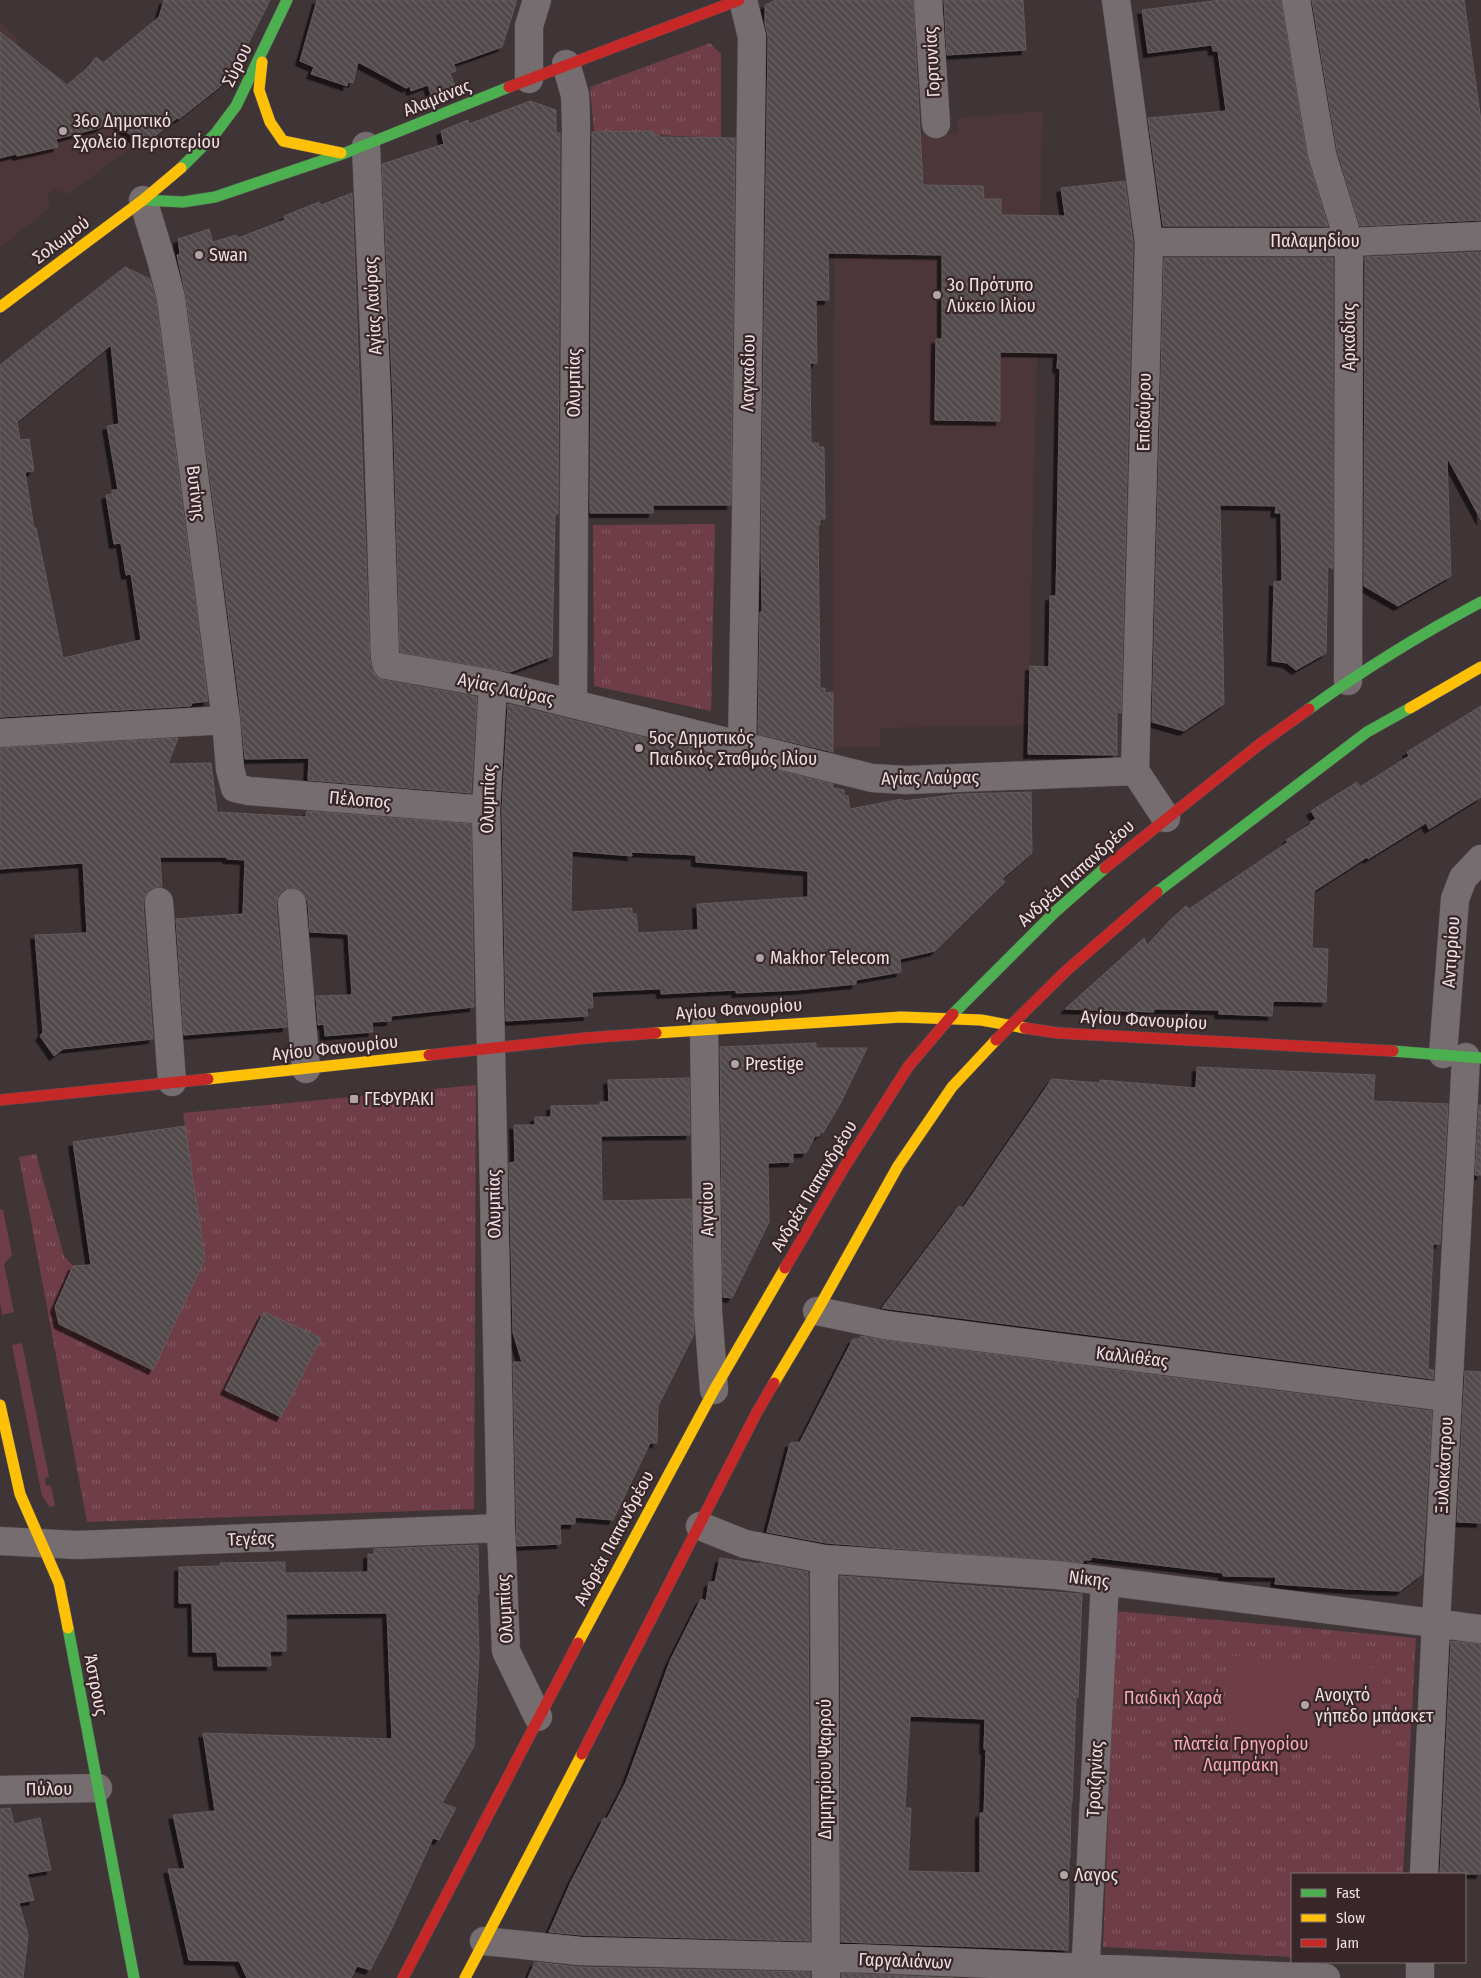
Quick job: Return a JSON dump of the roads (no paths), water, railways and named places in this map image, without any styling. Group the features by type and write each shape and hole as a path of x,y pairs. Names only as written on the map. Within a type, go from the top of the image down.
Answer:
{"main road":[{"name":"Σύρου","path":"142,200 188,162 215,134 236,106 287,0"},
{"name":"Αλαμάνας","path":"142,200 183,202 215,197 356,150 566,64 738,0"},
{"path":"264,49 259,90 270,122 283,141 296,145 356,150"},
{"name":"Σολωμού","path":"0,307 142,200"},
{"name":"Ανδρέα Παπανδρέου","path":"403,1978 538,1717 714,1390 845,1166 908,1067 949,1018 1055,912 1121,854 1260,744 1348,681 1425,632 1481,602"},
{"path":"465,1978 700,1526 757,1412 817,1311 898,1166 952,1087 1066,970 1133,911 1205,854 1367,732 1481,667"},
{"name":"Αγίου Φανουρίου","path":"0,1100 586,1038 892,1017 981,1020 1058,1033 1464,1056"},
{"name":"Άστρους","path":"0,1405 20,1494 59,1583 134,1978"}],"street":[{"path":"530,79 529,26 537,0"},
{"name":"Λαγκαδίου","path":"742,747 752,37 743,0"},
{"name":"Γορτυνίας","path":"928,0 936,124"},
{"name":"Επιδαύρου","path":"1116,0 1148,242 1135,771"},
{"name":"Αρκαδίας","path":"1296,0 1322,154 1349,242 1348,681"},
{"name":"Ολυμπίας","path":"566,64 575,96 576,125 572,703"},
{"name":"Αγίας Λαύρας","path":"356,150 377,401 385,657 387,665 493,684 872,778 906,780 1135,771"},
{"name":"Βυτίνης","path":"142,200 162,259 171,298 226,720 230,769 235,788"},
{"name":"Παλαμηδίου","path":"1148,242 1349,242 1481,236"},
{"name":"Ολυμπίας","path":"493,684 486,810 506,1651 538,1717"},
{"path":"0,733 226,720"},
{"path":"1135,771 1166,818"},
{"name":"Πέλοπος","path":"235,788 249,791 486,810"},
{"name":"Αντιρρίου","path":"1464,1056 1455,899 1463,878 1481,859"},
{"path":"159,902 172,1082"},
{"path":"292,903 306,1069"},
{"name":"Αιγαίου","path":"704,1029 708,1311 714,1390"},
{"name":"Ξυλοκάστρου","path":"1424,1873 1464,1056"},
{"name":"Καλλιθέας","path":"817,1311 885,1324 1447,1398"},
{"name":"Νίκης","path":"700,1526 745,1544 824,1559 1057,1575 1481,1629"},
{"name":"Τεγέας","path":"0,1541 77,1545 502,1528"},
{"name":"Δημητρίου Ψαρρού","path":"824,1559 826,1968"},
{"name":"Τροιζηνίας","path":"1085,1973 1106,1581"},
{"name":"Πύλου","path":"0,1790 98,1788"},
{"name":"Γαργαλιάνων","path":"484,1941 580,1951 826,1968 1326,1978"},
{"path":"1420,1963 1420,1978"}],"place":[{"name":"36ο Δημοτικό Σχολείο Περιστερίου","path":"63,131"},
{"name":"Swan","path":"199,255"},
{"name":"3ο Πρότυπο Λύκειο Ιλίου","path":"937,295"},
{"name":"5ος Δημοτικός Παιδικός Σταθμός Ιλίου","path":"639,748"},
{"name":"Makhor Telecom","path":"760,958"},
{"name":"Prestige","path":"735,1064"},
{"name":"ΓΕΦΥΡΑΚΙ","path":"354,1099"},
{"name":"Ανοιχτό γήπεδο μπάσκετ","path":"1305,1705"},
{"name":"Λαγος","path":"1064,1875"}],"park label":[{"name":"Παιδική Χαρά","path":"1173,1698"},
{"name":"πλατεία Γρηγορίου Λαμπράκη","path":"1241,1754"}]}
